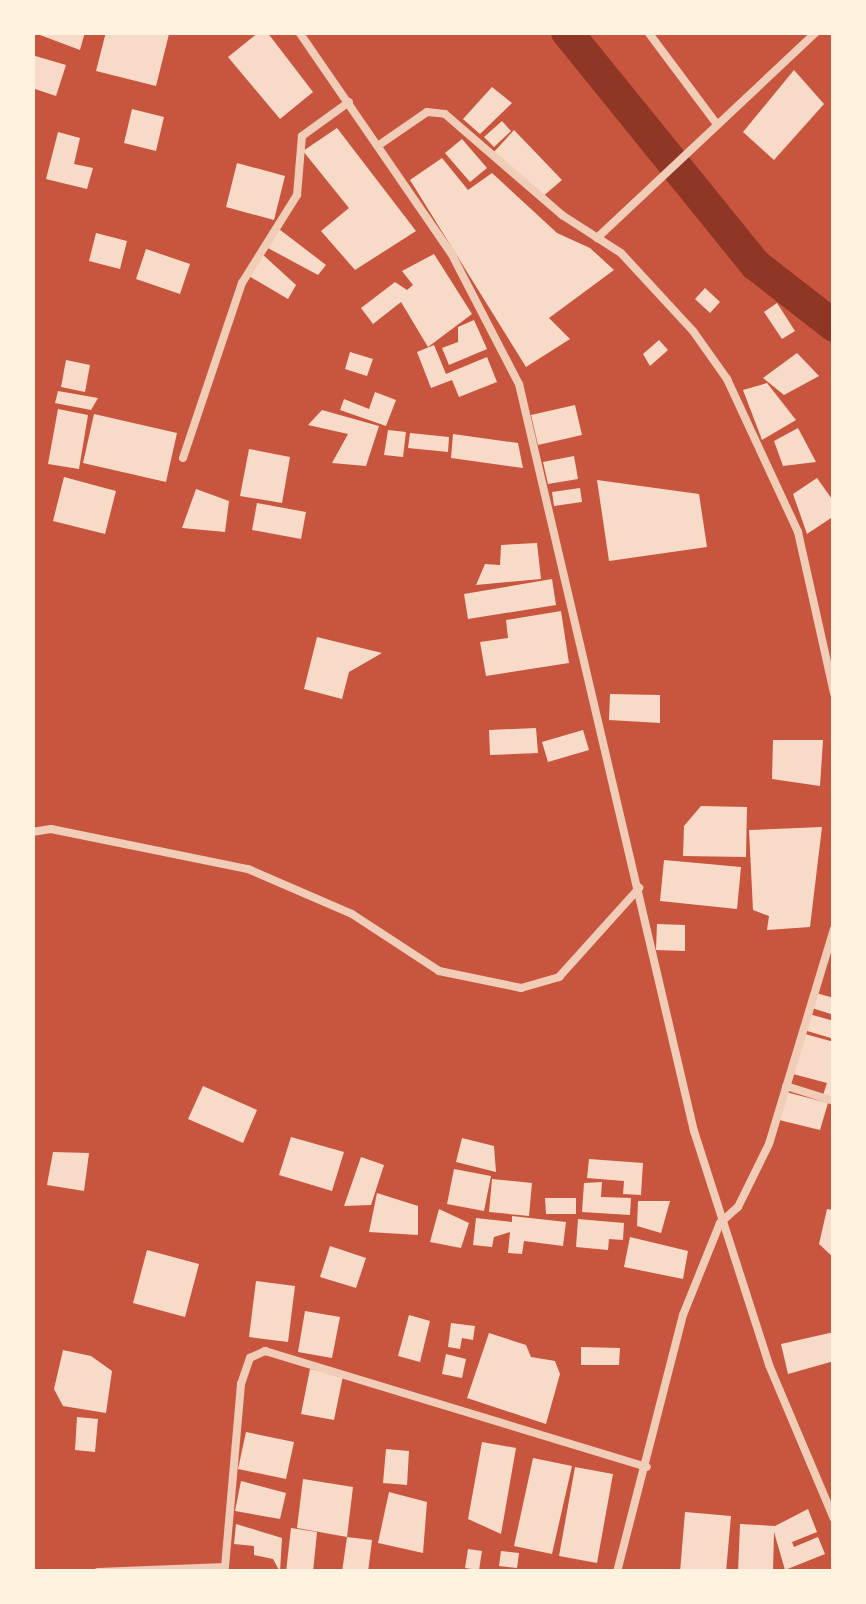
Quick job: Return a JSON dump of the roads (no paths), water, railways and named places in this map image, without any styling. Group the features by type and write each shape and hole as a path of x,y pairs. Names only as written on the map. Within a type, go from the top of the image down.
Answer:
{"street":[{"path":"299,32 451,253 518,384 720,1223 834,1519"},
{"path":"648,32 716,123"},
{"path":"598,238 694,142 816,32"},
{"path":"183,458 234,300 297,194 302,136 349,102"},
{"path":"379,145 427,112 446,114 660,291 727,379 798,532 834,693"},
{"path":"32,832 50,830 248,869 352,914 439,971 520,988 559,977 639,888"},
{"path":"616,1572 647,1467 683,1315 720,1223 751,1186 834,929"},
{"path":"786,1086 834,1100"},
{"path":"98,1572 223,1569 241,1384 250,1358 265,1350 647,1467"}],"waterway":[{"path":"567,32 756,265 834,326"}]}
